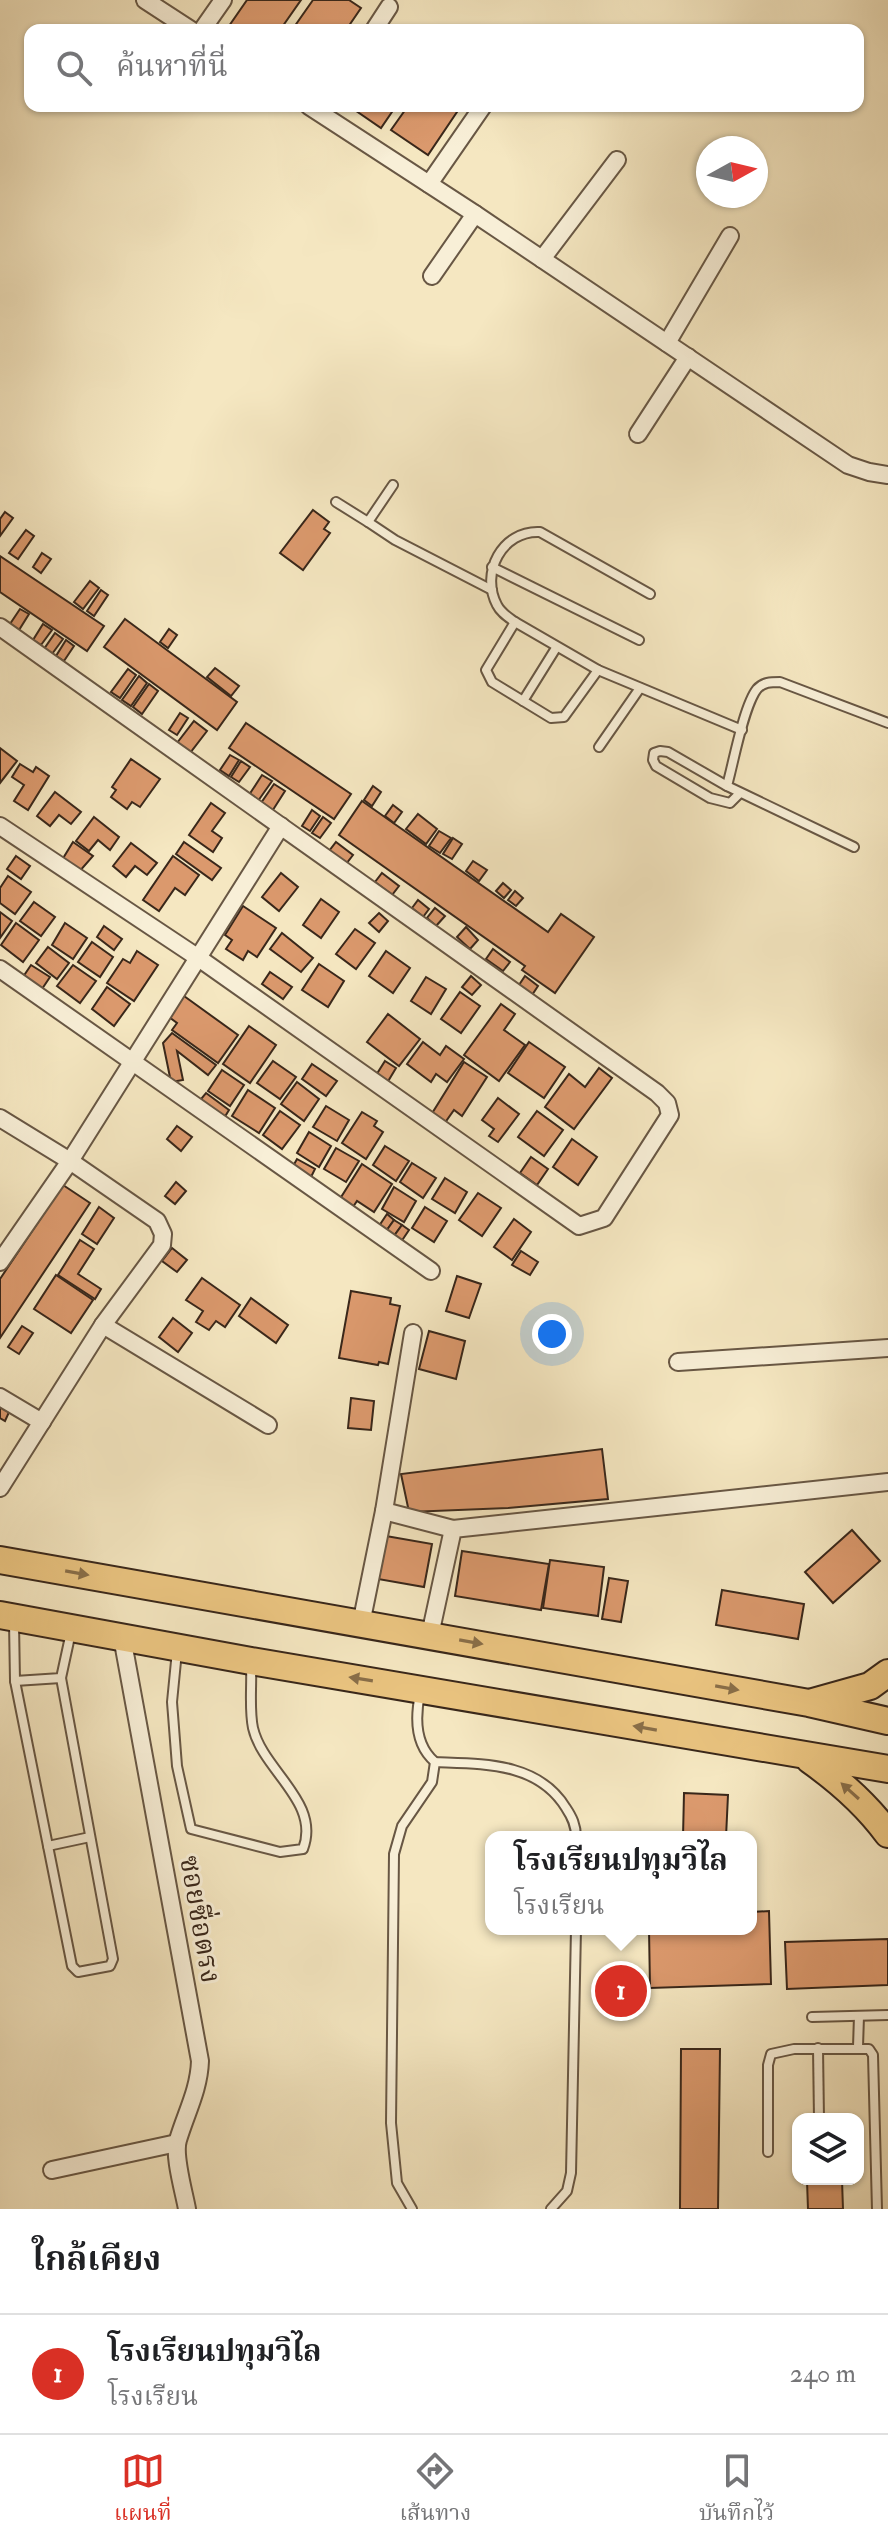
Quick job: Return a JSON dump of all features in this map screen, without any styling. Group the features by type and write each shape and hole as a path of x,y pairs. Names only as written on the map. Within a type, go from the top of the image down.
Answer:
{"main road":[{"path":"0,1560 809,1703 888,1721"},
{"path":"7,1616 251,1661 888,1769"},
{"path":"809,1703 870,1686 888,1673"},
{"path":"805,1756 839,1780 869,1807 888,1834"}],"street":[{"path":"145,0 182,24"},
{"path":"206,24 223,0"},
{"path":"378,24 389,7"},
{"path":"322,112 848,465 888,475"},
{"path":"429,184 479,112"},
{"path":"542,259 617,160"},
{"path":"432,276 475,214"},
{"path":"667,343 730,236"},
{"path":"638,434 688,357"},
{"path":"0,627 657,1093 667,1103 670,1115 604,1218 579,1226 200,959 0,826"},
{"path":"0,1262 70,1161 281,826"},
{"path":"0,969 431,1271"},
{"path":"0,1118 70,1161 157,1221 163,1234 162,1245 103,1325 0,1488"},
{"path":"103,1325 268,1425"},
{"path":"361,1624 384,1511 413,1333"},
{"path":"678,1362 888,1348"},
{"path":"0,1397 42,1422"},
{"path":"384,1511 453,1529 888,1482"},
{"path":"430,1635 453,1529"},
{"name":"ซอยซื่อตรง","path":"122,1637 200,2061 200,2079 177,2143 187,2209"},
{"path":"52,2170 177,2143"}],"lane":[{"path":"368,522 393,485"},
{"path":"336,502 395,540 492,590"},
{"path":"650,594 540,532 525,533 508,543 498,553 492,567 492,590 502,613 515,622 598,670 742,730"},
{"path":"492,567 639,640"},
{"path":"515,622 486,673 492,682 551,718 564,717 598,670"},
{"path":"523,701 556,648"},
{"path":"727,786 750,703 757,688 767,682 780,682 888,723"},
{"path":"599,747 640,688"},
{"path":"740,793 730,803 710,798 656,766 654,753 668,752 740,793 854,847"},
{"path":"7,1616 15,1681 72,1966 78,1972 110,1966 113,1959 61,1678 72,1628"},
{"path":"178,1648 172,1702 177,1766 191,1829 280,1852 303,1849 308,1835 301,1805 266,1757 253,1728 251,1661"},
{"path":"15,1681 61,1678"},
{"path":"421,1689 416,1726 426,1755 435,1762 519,1770 544,1781 573,1818 575,1831"},
{"path":"412,2209 397,2183 391,2123 394,1854 402,1826 432,1782 435,1762"},
{"path":"48,1846 90,1837"},
{"path":"551,2209 567,2191 571,2173 576,1935"},
{"path":"812,2017 888,2015"},
{"path":"858,2047 859,2016"},
{"path":"818,2048 819,2113"},
{"path":"768,2152 768,2065 771,2054 818,2048 869,2049 873,2055 877,2209"}],"building":[{"path":"247,0 301,0 284,24 230,24"},
{"path":"313,0 349,0 361,8 350,24 296,24"},
{"path":"358,112 392,112 381,128"},
{"path":"404,112 457,112 428,155 391,130"},
{"path":"313,510 329,522 324,529 330,533 303,570 280,553"},
{"path":"5,512 13,518 0,536 0,519"},
{"path":"26,530 34,536 18,559 9,553"},
{"path":"42,553 51,559 41,573 33,567"},
{"path":"0,556 104,626 87,651 0,592"},
{"path":"90,581 99,588 83,609 74,602"},
{"path":"101,590 108,595 94,616 87,611"},
{"path":"20,609 29,614 19,630 10,624"},
{"path":"125,619 237,702 217,730 104,647"},
{"path":"43,624 52,630 41,645 33,640"},
{"path":"169,629 177,635 168,648 160,642"},
{"path":"55,633 63,639 52,654 44,649"},
{"path":"66,640 74,646 64,661 56,656"},
{"path":"215,668 239,686 231,696 207,677"},
{"path":"128,669 136,675 120,698 111,692"},
{"path":"139,676 147,683 131,706 122,700"},
{"path":"149,684 158,691 142,714 133,707"},
{"path":"180,713 188,718 177,735 169,730"},
{"path":"194,721 207,731 190,753 177,743"},
{"path":"246,723 351,794 334,819 229,748"},
{"path":"0,748 17,761 0,783"},
{"path":"230,755 239,760 229,776 220,770"},
{"path":"131,759 160,779 140,807 132,802 127,809 111,797 116,790 112,787"},
{"path":"241,761 250,767 239,782 231,777"},
{"path":"20,764 33,772 36,767 49,776 28,810 14,801 24,785 12,777"},
{"path":"262,775 272,781 258,801 249,795"},
{"path":"274,784 285,791 271,813 259,806"},
{"path":"373,786 381,792 372,806 364,800"},
{"path":"55,792 81,812 71,824 59,815 50,826 37,816"},
{"path":"362,801 548,932 561,914 594,937 555,993 522,970 525,966 339,835"},
{"path":"211,803 225,813 212,831 222,838 213,852 189,835"},
{"path":"393,805 402,812 394,823 385,816"},
{"path":"312,810 320,816 310,831 302,826"},
{"path":"418,814 437,829 426,844 406,829"},
{"path":"94,817 119,837 110,850 98,840 89,851 76,841"},
{"path":"323,817 331,823 320,838 312,833"},
{"path":"439,831 451,838 440,853 429,846"},
{"path":"453,838 462,844 452,859 443,854"},
{"path":"73,842 93,856 79,872 62,860"},
{"path":"184,842 221,868 212,880 176,854"},
{"path":"336,842 353,855 346,864 329,851"},
{"path":"131,843 157,863 147,875 135,866 126,877 113,866"},
{"path":"16,856 30,866 21,879 7,869"},
{"path":"173,856 199,875 185,895 175,888 159,911 143,900"},
{"path":"473,861 487,870 479,881 466,871"},
{"path":"281,873 298,887 279,911 262,897"},
{"path":"382,873 399,886 392,895 375,882"},
{"path":"8,876 31,892 15,914 0,903 0,888"},
{"path":"503,883 511,890 504,898 496,891"},
{"path":"515,891 523,898 516,906 508,900"},
{"path":"321,899 339,912 321,938 303,925"},
{"path":"418,900 429,909 423,917 412,908"},
{"path":"34,902 55,917 41,936 20,921"},
{"path":"243,906 276,928 257,957 248,951 243,960 226,949 232,940 225,935"},
{"path":"435,908 445,916 436,926 427,918"},
{"path":"0,912 12,921 0,938"},
{"path":"379,913 388,921 379,932 369,923"},
{"path":"16,923 39,940 23,962 1,945"},
{"path":"65,923 87,938 73,959 52,945"},
{"path":"104,926 122,939 114,950 97,937"},
{"path":"466,927 478,940 470,949 457,937"},
{"path":"355,929 375,943 356,969 336,954"},
{"path":"282,933 313,958 301,972 270,949"},
{"path":"92,942 113,957 100,977 78,962"},
{"path":"48,947 69,963 57,979 36,963"},
{"path":"493,949 510,962 503,971 486,959"},
{"path":"137,951 158,965 134,1001 107,983 123,959 130,963"},
{"path":"386,951 410,968 393,993 369,976"},
{"path":"319,964 344,981 328,1007 302,990"},
{"path":"31,965 50,977 42,989 23,977"},
{"path":"73,965 96,981 80,1003 57,986"},
{"path":"270,972 292,987 283,999 262,984"},
{"path":"471,976 481,985 472,995 462,987"},
{"path":"525,976 538,986 532,995 519,985"},
{"path":"426,977 446,989 431,1014 411,1001"},
{"path":"107,987 130,1004 114,1026 92,1009"},
{"path":"460,992 480,1006 461,1033 441,1019"},
{"path":"184,996 238,1035 218,1063 172,1030 177,1023 169,1017"},
{"path":"501,1004 515,1014 504,1030 525,1045 499,1081 464,1055"},
{"path":"388,1014 420,1039 399,1066 367,1042"},
{"path":"249,1026 276,1045 250,1083 223,1064"},
{"path":"172,1033 216,1065 208,1075 177,1051 183,1080 171,1082 163,1043"},
{"path":"423,1042 440,1055 446,1046 464,1059 447,1082 436,1074 431,1082 407,1064"},
{"path":"529,1042 565,1067 544,1098 508,1073"},
{"path":"273,1061 296,1077 280,1099 257,1083"},
{"path":"385,1061 396,1068 384,1088 373,1080"},
{"path":"464,1062 487,1077 462,1116 454,1110 444,1124 431,1115"},
{"path":"312,1064 337,1081 326,1096 302,1079"},
{"path":"599,1068 612,1078 574,1129 545,1107 569,1074 585,1087"},
{"path":"222,1070 244,1085 230,1106 208,1091"},
{"path":"297,1082 319,1099 304,1121 281,1104"},
{"path":"248,1090 275,1108 259,1133 232,1116"},
{"path":"206,1093 229,1110 221,1123 196,1105"},
{"path":"498,1098 519,1114 498,1142 489,1136 494,1129 482,1120"},
{"path":"326,1106 349,1120 337,1141 313,1127"},
{"path":"280,1111 300,1125 282,1149 263,1135"},
{"path":"537,1111 563,1130 544,1156 518,1137"},
{"path":"362,1112 377,1121 374,1126 383,1132 366,1159 342,1143"},
{"path":"177,1126 192,1137 181,1151 167,1139"},
{"path":"309,1132 331,1146 319,1167 297,1153"},
{"path":"572,1139 597,1157 578,1185 553,1167"},
{"path":"385,1146 409,1161 396,1181 373,1165"},
{"path":"336,1148 359,1161 346,1182 324,1169"},
{"path":"531,1157 548,1169 537,1185 520,1173"},
{"path":"297,1159 315,1169 310,1179 292,1168"},
{"path":"412,1163 436,1178 423,1198 400,1182"},
{"path":"362,1164 392,1184 374,1212 357,1201 351,1210 338,1202"},
{"path":"445,1178 467,1192 455,1213 432,1199"},
{"path":"176,1182 186,1191 175,1204 165,1196"},
{"path":"63,1185 90,1203 0,1338 0,1279"},
{"path":"394,1187 416,1201 404,1222 382,1209"},
{"path":"478,1193 501,1208 482,1236 459,1220"},
{"path":"99,1207 114,1218 97,1244 82,1234"},
{"path":"425,1207 447,1221 434,1242 412,1228"},
{"path":"387,1214 394,1220 384,1234 377,1229"},
{"path":"514,1219 531,1232 512,1260 494,1247"},
{"path":"394,1220 402,1225 391,1240 384,1234"},
{"path":"402,1225 409,1230 399,1245 391,1240"},
{"path":"80,1240 94,1249 78,1274 101,1289 95,1299 58,1275"},
{"path":"172,1248 187,1260 177,1272 162,1261"},
{"path":"521,1251 538,1262 530,1275 512,1265"},
{"path":"56,1275 93,1300 71,1333 34,1309"},
{"path":"457,1276 481,1284 469,1318 446,1311"},
{"path":"202,1278 240,1305 225,1327 216,1321 209,1330 196,1322 203,1311 186,1300"},
{"path":"351,1291 391,1298 390,1304 400,1306 388,1364 339,1358"},
{"path":"251,1298 288,1325 276,1343 239,1316"},
{"path":"173,1318 192,1333 178,1352 159,1337"},
{"path":"22,1326 33,1333 19,1354 8,1347"},
{"path":"429,1331 465,1341 456,1379 419,1369"},
{"path":"351,1398 374,1401 371,1430 348,1428"},
{"path":"0,1405 10,1410 5,1421 0,1418"},
{"path":"602,1449 608,1499 508,1508 409,1512 401,1474"},
{"path":"852,1530 880,1561 833,1603 805,1572"},
{"path":"386,1536 432,1544 424,1587 378,1579"},
{"path":"462,1551 549,1564 541,1610 455,1596"},
{"path":"550,1560 604,1567 598,1616 543,1608"},
{"path":"609,1578 628,1581 621,1622 602,1619"},
{"path":"722,1590 804,1604 798,1639 716,1625"},
{"path":"684,1793 728,1795 726,1831 683,1831"},
{"path":"769,1911 771,1984 650,1988 649,1935 757,1935 757,1912"},
{"path":"888,1939 888,1985 787,1989 785,1942"},
{"path":"681,2049 720,2049 718,2209 680,2209"},
{"path":"807,2185 842,2185 843,2209 808,2209"}],"place":[{"name":"โรงเรียนปทุมวิไล","path":"621,1991"}]}
